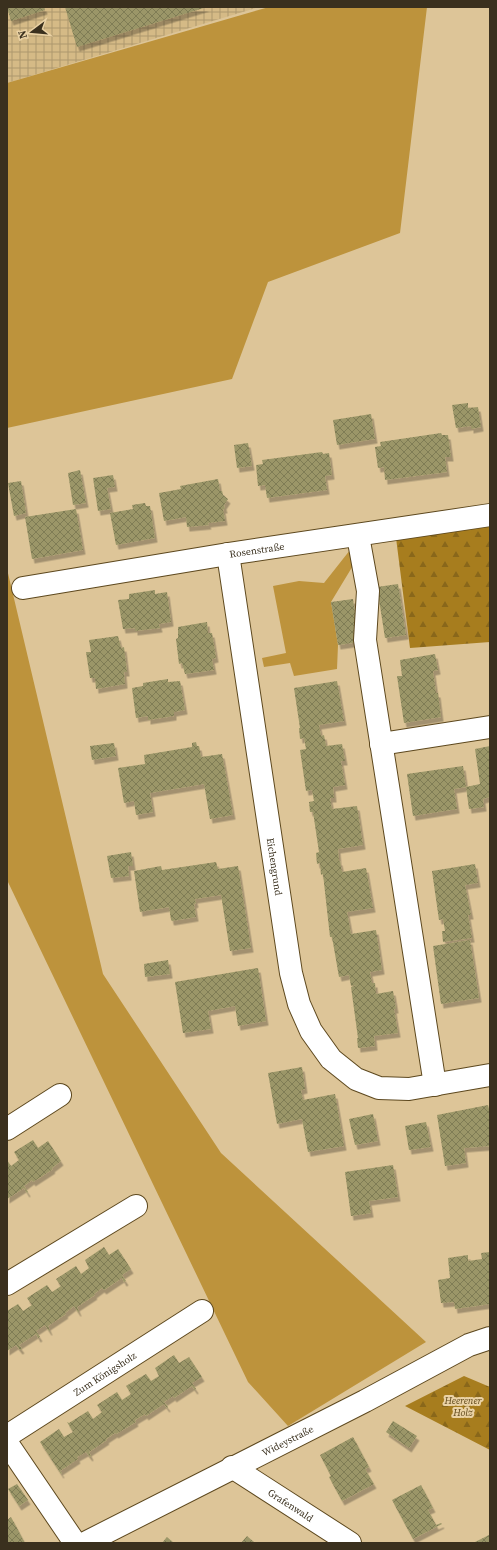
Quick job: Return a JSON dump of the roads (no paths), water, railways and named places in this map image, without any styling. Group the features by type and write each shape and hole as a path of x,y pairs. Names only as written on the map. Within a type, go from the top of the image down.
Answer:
{"street":[{"name":"Rosenstraße","path":"23,588 228,554 358,536 490,515"},
{"path":"358,536 368,591 365,640 435,1085"},
{"name":"Eichengrund","path":"228,554 291,973 299,1004 311,1031 331,1060 356,1079 379,1088 409,1089 490,1075"},
{"path":"381,744 490,727"},
{"path":"7,1129 60,1095"},
{"path":"7,1284 136,1206"},
{"name":"Zum Königsholz","path":"7,1436 202,1310"},
{"name":"Wideystraße","path":"85,1543 232,1467 365,1401 469,1345 490,1338"},
{"path":"7,1443 75,1543"},
{"name":"Grafenwald","path":"232,1467 350,1543"}],"park label":[{"name":"Heerener Holz","path":"463,1406"}]}
